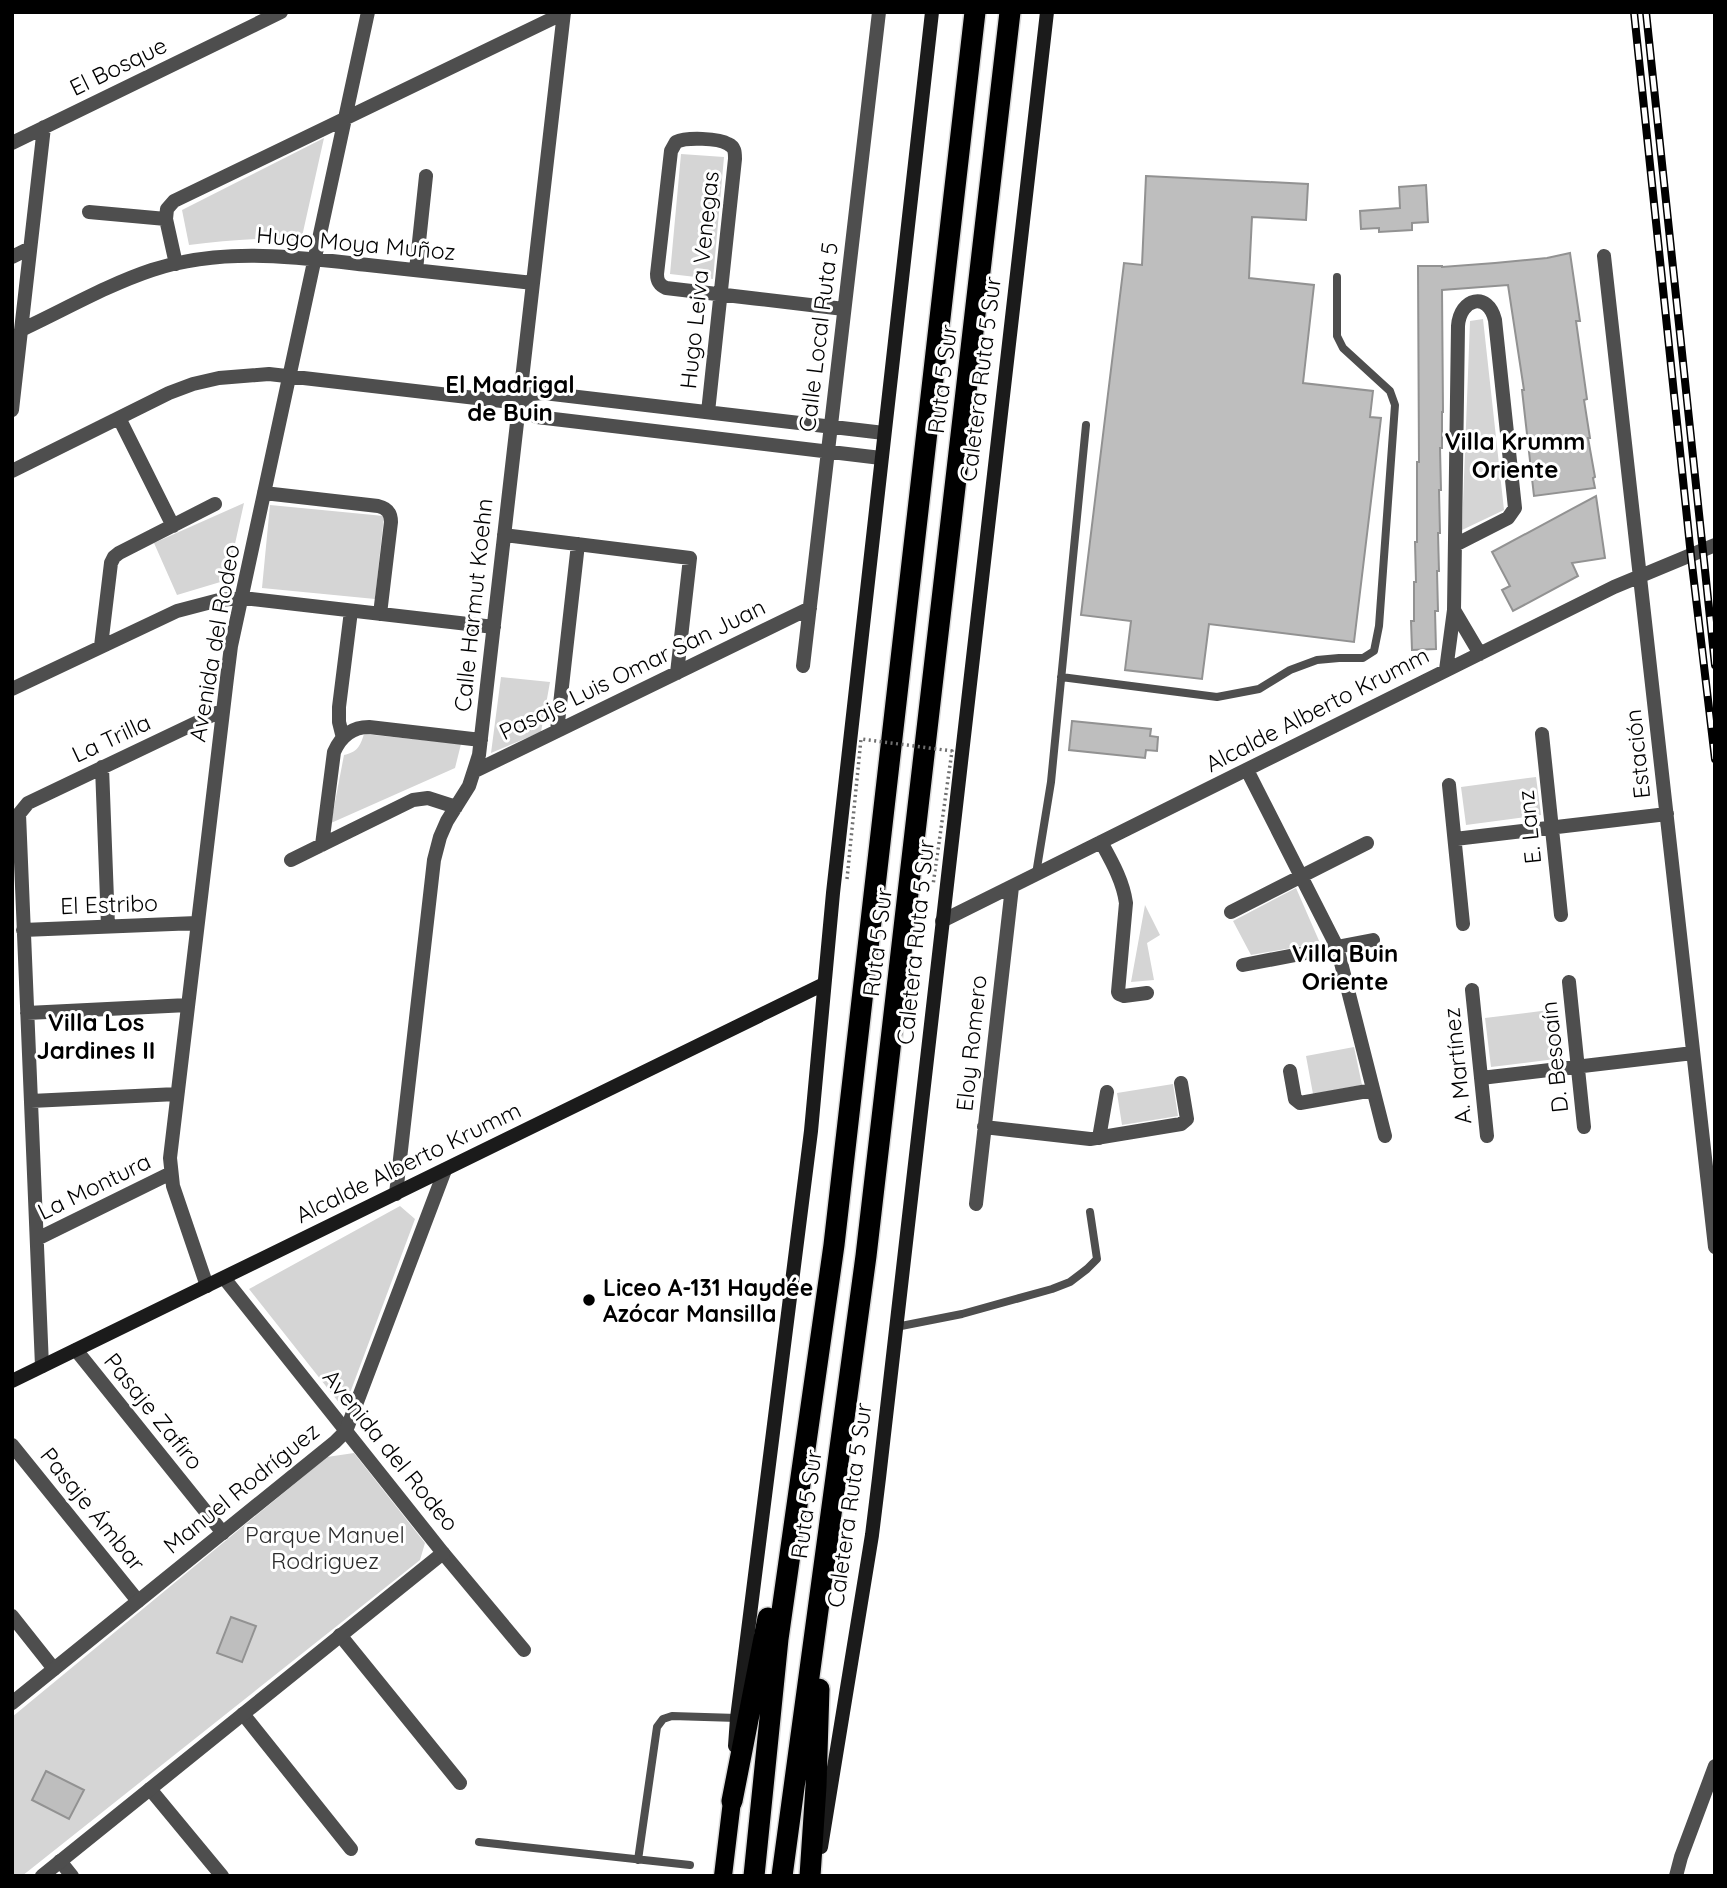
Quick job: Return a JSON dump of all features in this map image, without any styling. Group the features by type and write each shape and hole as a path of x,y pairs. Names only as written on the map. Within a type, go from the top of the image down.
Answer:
{"highway":[{"name":"Ruta 5 Sur","path":"754,1876 778,1639 834,1245 975,12"},
{"name":"Ruta 5 Sur","path":"782,1876 866,1256 1010,12"},
{"path":"732,1801 807,1435"},
{"path":"810,1876 816,1786 821,1586"}],"main road":[{"path":"723,1876 732,1801 737,1718 811,1131 824,984 932,12"},
{"name":"Caletera Ruta 5 Sur","path":"816,1876 872,1535 1047,12"},
{"name":"Alcalde Alberto Krumm","path":"12,1381 824,984"}],"street":[{"name":"El Bosque","path":"12,143 281,12"},
{"name":"Avenida del Rodeo","path":"207,1286 177,1199 171,1174 171,1143 231,646 368,12"},
{"path":"176,264 166,219 167,209 174,201 564,12"},
{"name":"Calle Harmut Koehn","path":"396,1194 434,860 440,837 475,771 481,740 564,12"},
{"name":"Calle Local Ruta 5","path":"803,666 879,12"},
{"path":"12,410 15,357 21,330 44,127"},
{"name":"Hugo Leiva Venegas","path":"708,412 721,295 735,159 734,149 726,142 686,138 673,146 657,274 659,283 666,288 721,295"},
{"path":"416,270 426,176"},
{"path":"89,212 166,219"},
{"path":"12,257 30,248"},
{"name":"Hugo Moya Muñoz","path":"21,330 119,283 153,270 236,256 314,258 533,283"},
{"name":"Estación","path":"1604,256 1715,1247"},
{"path":"721,295 844,309"},
{"path":"1446,670 1454,610 1455,545 1459,317 1469,303 1480,302 1490,308 1494,320 1515,508 1508,518 1455,545"},
{"path":"12,471 169,393 194,384 242,375 289,375 519,403 531,394 544,393 884,433"},
{"path":"519,403 525,411 537,417 881,458"},
{"path":"119,418 173,526"},
{"path":"264,493 386,509 391,522 380,614"},
{"path":"101,646 111,563 114,557 119,552 215,504"},
{"path":"504,535 690,558 677,673"},
{"path":"557,731 578,544"},
{"name":"Alcalde Alberto Krumm","path":"942,922 1614,587 1715,545"},
{"path":"12,690 177,611 219,600 243,598 494,627"},
{"name":"Pasaje Luis Omar San Juan","path":"475,771 810,608"},
{"path":"1454,610 1480,654"},
{"path":"342,738 339,707 351,611"},
{"name":"La Trilla","path":"23,930 19,820 21,810 28,803 223,710"},
{"path":"321,845 332,758 342,738 354,730 369,727 481,740"},
{"name":"E. Lanz","path":"1542,734 1561,915"},
{"path":"102,767 108,926"},
{"path":"1247,770 1337,947 1385,1136"},
{"path":"1449,785 1463,925"},
{"path":"291,860 413,800 428,798 456,807"},
{"path":"1455,839 1667,814"},
{"path":"1101,842 1119,876 1126,903 1118,992 1124,996 1147,993"},
{"path":"1231,912 1367,843"},
{"name":"Eloy Romero","path":"976,1203 1012,887"},
{"name":"El Estribo","path":"23,930 197,923"},
{"path":"23,930 42,1366"},
{"path":"1243,965 1373,940"},
{"name":"D. Besoaín","path":"1569,982 1584,1127"},
{"name":"A. Martínez","path":"1472,990 1487,1136"},
{"path":"27,1013 188,1005"},
{"path":"1481,1078 1693,1053"},
{"path":"1290,1071 1295,1099 1300,1103 1373,1090"},
{"path":"985,1127 1099,1138 1184,1124 1187,1117 1181,1083"},
{"path":"1099,1138 1107,1092"},
{"path":"31,1101 177,1094"},
{"name":"Manuel Rodríguez","path":"12,1703 346,1431 445,1170"},
{"name":"La Montura","path":"37,1239 171,1174"},
{"name":"Avenida del Rodeo","path":"223,1278 524,1650"},
{"name":"Pasaje Zafiro","path":"76,1350 223,1533"},
{"name":"Pasaje Ámbar","path":"12,1445 138,1601"},
{"path":"42,1876 443,1553"},
{"path":"12,1616 54,1669"},
{"path":"341,1635 460,1783"},
{"path":"243,1714 351,1849"},
{"path":"1676,1876 1715,1766"},
{"path":"150,1789 222,1876"},
{"path":"60,1861 72,1876"}],"lane":[{"path":"1061,677 1217,697 1259,689 1290,670 1317,660 1363,658 1374,651 1379,626 1395,405 1390,391 1343,348 1337,336 1338,277"},
{"path":"1036,875 1051,782 1086,425"},
{"path":"896,1327 962,1314 1070,1282 1097,1259 1090,1212"},
{"path":"638,1860 657,1727 663,1719 672,1716 737,1718"},
{"path":"479,1842 690,1866"}],"path":[{"path":"847,879 861,739 952,751 933,885"}],"green space":[{"path":"324,138 301,241 259,239 189,245 182,210"},
{"path":"681,154 724,157 713,279 670,274"},
{"path":"1483,319 1504,510 1462,530 1470,321"},
{"path":"244,503 227,580 177,595 154,543"},
{"path":"270,505 384,516 375,599 262,588"},
{"path":"501,677 550,682 541,732 491,753"},
{"path":"364,734 461,744 455,768 331,823 344,755 357,748"},
{"path":"1536,777 1541,815 1466,825 1461,787"},
{"path":"1296,888 1320,943 1251,955 1233,921"},
{"path":"1145,905 1160,935 1147,943 1154,980 1131,982"},
{"path":"1557,1009 1563,1058 1491,1067 1485,1018"},
{"path":"1354,1047 1362,1085 1313,1094 1306,1056"},
{"path":"1173,1084 1178,1116 1122,1125 1117,1093"},
{"path":"400,1206 415,1219 344,1409 249,1289"},
{"name":"Parque Manuel Rodriguez","path":"354,1453 425,1543 420,1560 22,1876 12,1876 12,1717 327,1457"}],"building":[{"path":"1146,176 1308,184 1306,220 1252,217 1249,278 1314,285 1303,383 1373,391 1370,417 1381,418 1354,642 1209,624 1202,679 1125,670 1131,621 1081,615 1124,263 1142,265"},
{"path":"1426,185 1428,222 1412,223 1412,230 1379,232 1379,228 1361,229 1360,211 1400,208 1399,187"},
{"path":"1570,253 1580,321 1576,321 1587,399 1584,400 1595,488 1534,496 1524,390 1508,285 1442,290 1443,412 1438,611 1435,611 1436,649 1412,650 1419,462 1418,266 1495,263"},
{"path":"1596,496 1605,558 1572,563 1578,576 1513,611 1502,590 1510,586 1492,552"},
{"path":"1072,721 1151,729 1150,736 1158,737 1157,751 1146,750 1145,758 1069,750"},
{"path":"231,1617 256,1626 242,1662 217,1653"},
{"path":"46,1771 84,1790 69,1819 32,1800"}],"railway":[{"path":"1634,12 1715,759"},
{"path":"1646,12 1715,665"}],"place":[{"name":"Liceo A-131 Haydée Azócar Mansilla","path":"589,1300"}],"district":[{"name":"El Madrigal de Buin","path":"510,398"},
{"name":"Villa Krumm Oriente","path":"1515,455"},
{"name":"Villa Buin Oriente","path":"1345,967"},
{"name":"Villa Los Jardines II","path":"96,1036"}]}
